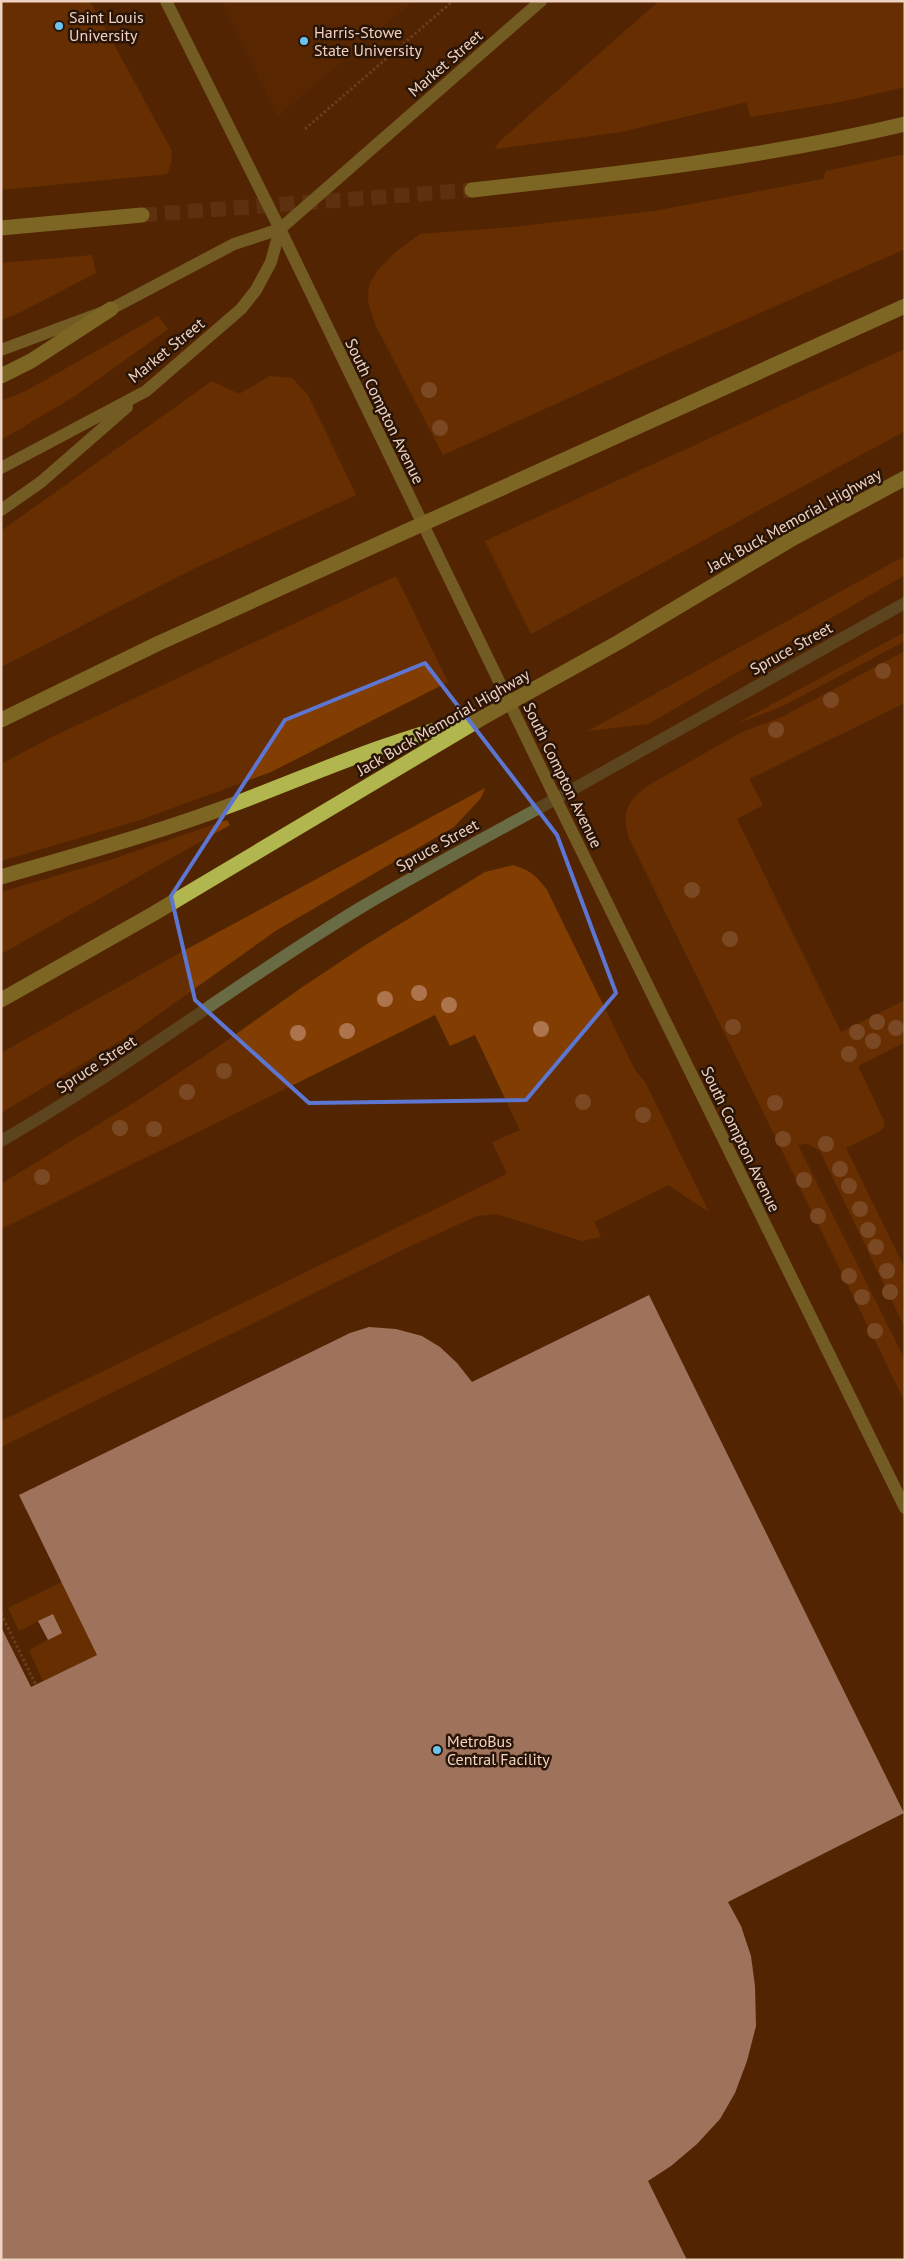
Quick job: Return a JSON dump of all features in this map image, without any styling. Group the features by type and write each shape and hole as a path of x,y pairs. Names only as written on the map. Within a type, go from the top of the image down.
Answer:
{"highway":[{"path":"472,190 623,174 746,155 905,124"},
{"path":"1,228 142,215"},
{"path":"1,720 159,643 905,306"},
{"path":"1,376 31,361 111,310"},
{"name":"Jack Buck Memorial Highway","path":"1,1000 153,914 482,718 619,642 790,540 905,478"},
{"path":"1,877 146,834 226,807 425,731 482,718"}],"main road":[{"name":"South Compton Avenue","path":"166,1 280,229 556,798 905,1508"},
{"name":"Market Street","path":"1,350 111,310 234,244 280,229 541,1"},
{"name":"Market Street","path":"1,468 146,390 241,309 256,290 271,262 280,229"},
{"path":"1,510 41,482 146,390"}],"street":[{"name":"Spruce Street","path":"1,1141 44,1117 144,1053 247,982 359,909 448,857 905,604"}],"path":[{"path":"305,129 453,1"},
{"path":"1,1614 36,1685"}],"highlighted area":[{"path":"425,663 557,835 616,993 526,1100 309,1103 195,1000 171,896 285,720"}],"shaded area":[{"path":"1,1 90,1 172,151 171,164 167,174 1,190"},
{"name":"Harris-Stowe State University","path":"222,1 413,1 278,116"},
{"path":"659,1 905,1 905,87 840,102 750,117 747,102 621,132 495,149 499,142"},
{"path":"905,154 905,249 443,455 375,324 368,301 369,285 378,270 397,251 420,234 512,227 654,211 823,179 826,171"},
{"path":"92,255 96,273 19,313 1,320 1,263"},
{"path":"158,316 168,329 75,396 1,440 1,401 26,391"},
{"path":"905,349 905,431 531,634 485,541"},
{"path":"270,376 292,378 308,395 356,495 193,569 1,667 1,531 212,381 239,394"},
{"path":"905,556 905,575 648,724 588,731"},
{"path":"396,576 448,682 271,772 140,820 1,861 1,764 54,736"},
{"path":"905,632 905,641 781,707 736,724"},
{"path":"905,651 905,703 749,779 763,805 737,819 841,1032 905,1000 905,1042 858,1066 884,1121 884,1127 880,1131 846,1148 905,1269 905,1328 820,1151 808,1144 798,1145 905,1360 905,1402 629,838 626,814 635,796 649,785 742,732 784,716"},
{"path":"485,788 481,798 454,827 277,930 128,1036 1,1113 1,1053 176,955"},
{"path":"227,820 230,825 1,954 1,892 107,861"},
{"path":"513,865 533,874 547,890 635,1070 645,1082 709,1212 668,1185 594,1222 601,1237 582,1241 497,1214 477,1216 404,1249 1,1447 1,1421 507,1174 492,1142 520,1130 475,1035 450,1046 435,1015 1,1229 1,1184 135,1102 364,946 485,872"},
{"path":"62,1582 97,1655 43,1681 29,1650 62,1632 53,1614 19,1631 8,1608"}],"building":[{"name":"MetroBus Central Facility","path":"649,1295 904,1813 728,1902 741,1926 751,1956 755,1986 756,2026 747,2061 735,2093 720,2119 697,2144 671,2166 648,2181 687,2260 1,2260 1,1627 31,1687 97,1655 19,1495 350,1333 369,1327 396,1329 422,1336 440,1347 457,1363 472,1382"},
{"path":"53,1614 62,1633 48,1640 38,1621"}],"tunnel":[{"path":"142,215 472,190"}],"place":[{"name":"Saint Louis University","path":"59,26"},
{"name":"Harris-Stowe State University","path":"304,41"},
{"name":"MetroBus Central Facility","path":"437,1750"}]}
